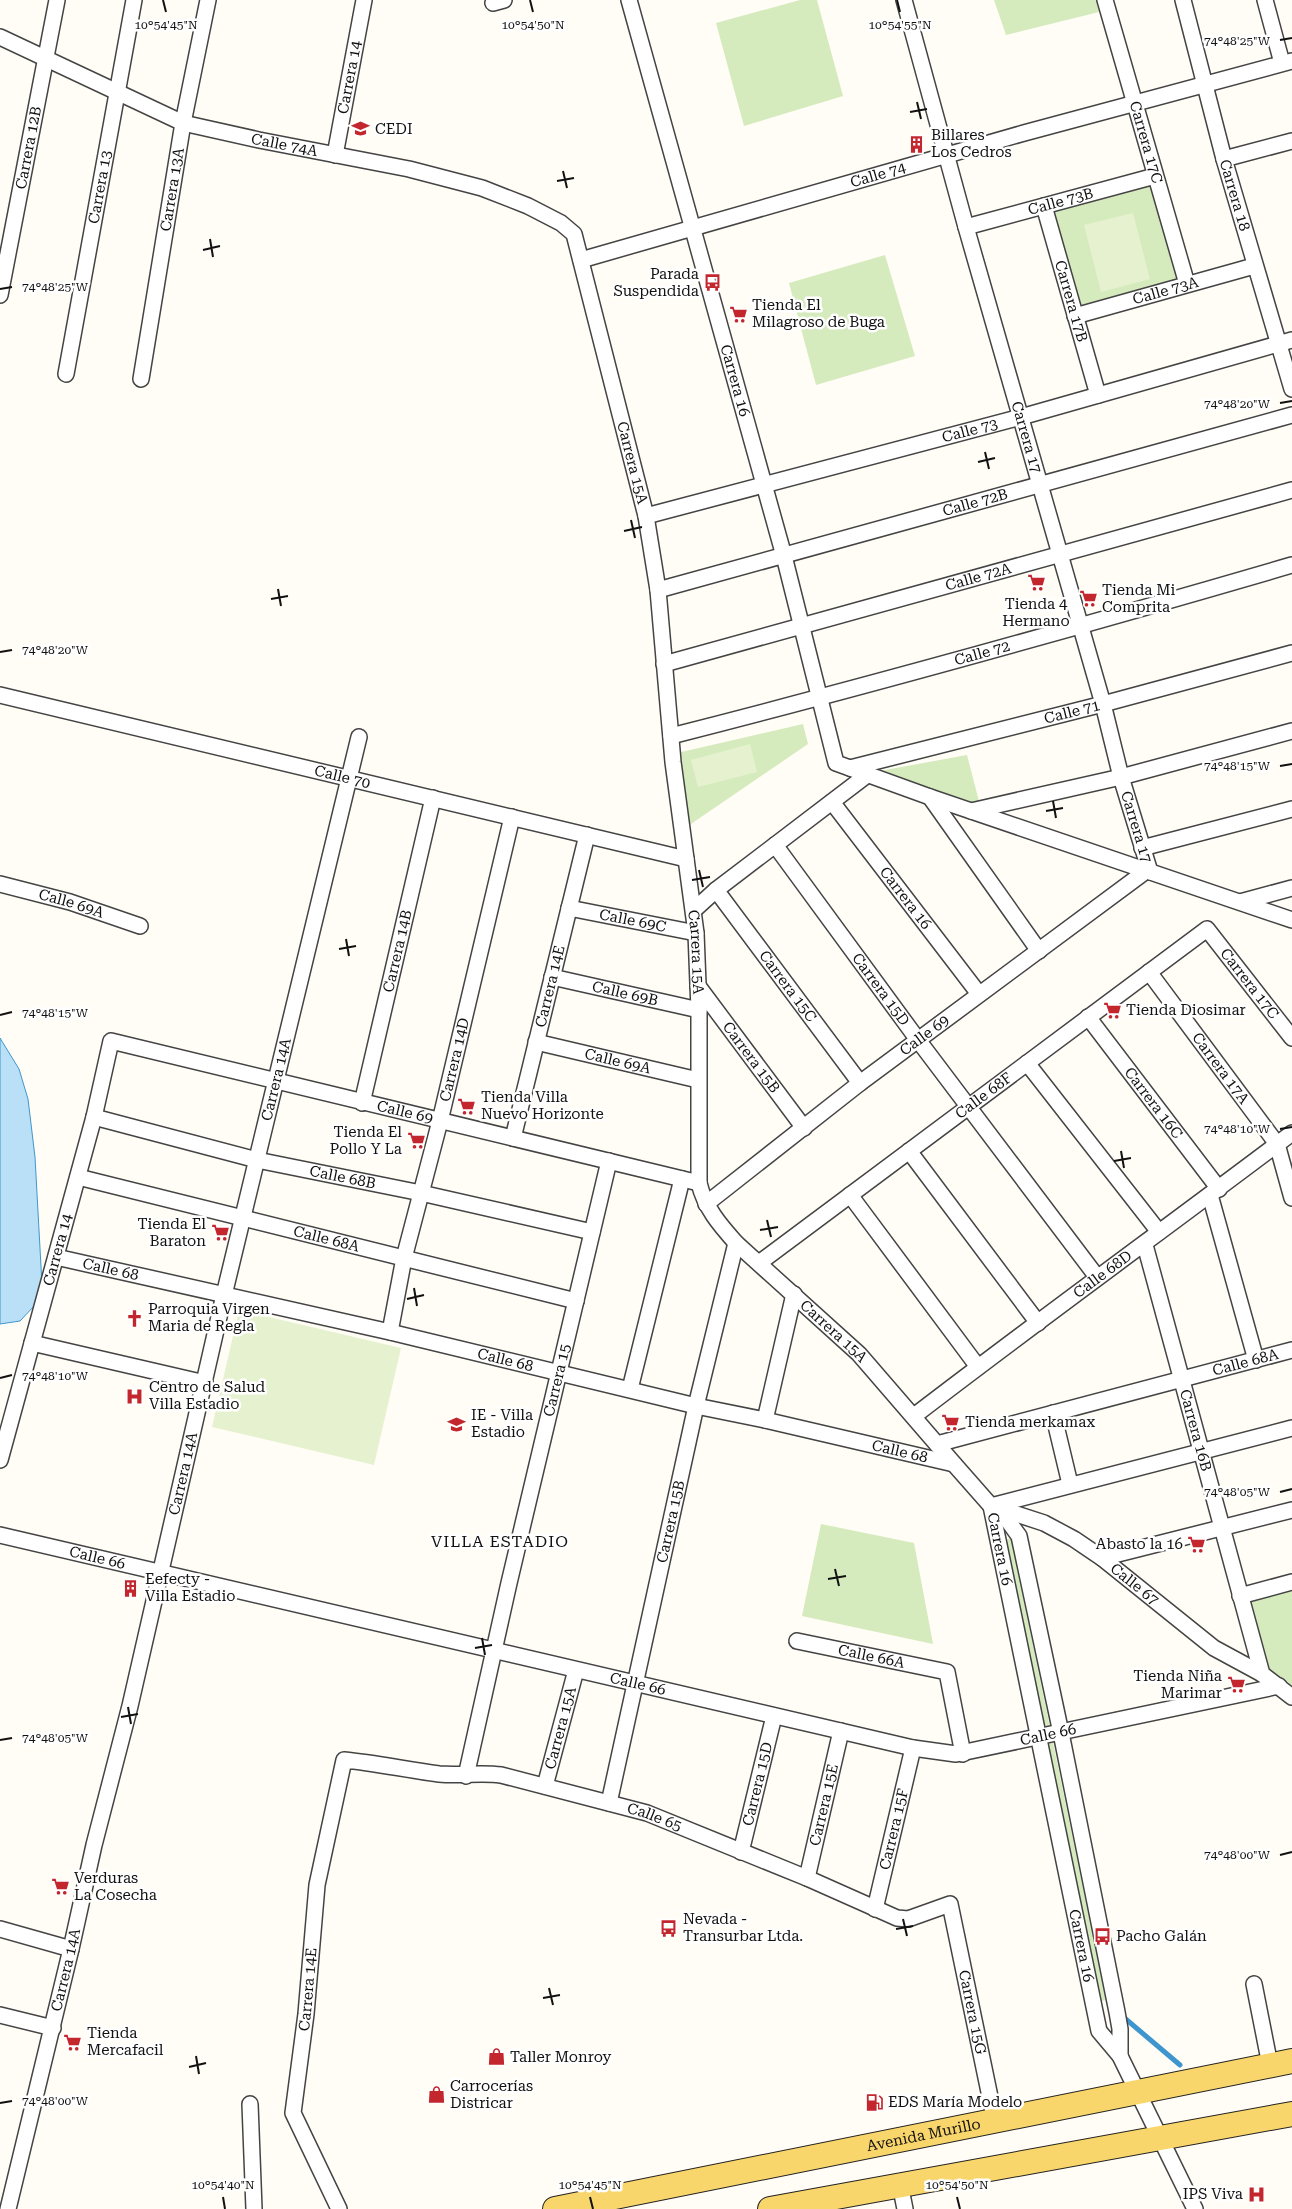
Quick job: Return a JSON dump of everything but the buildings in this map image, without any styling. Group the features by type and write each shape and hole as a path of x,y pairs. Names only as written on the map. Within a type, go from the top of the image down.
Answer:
{"main road":[{"name":"Avenida Murillo","path":"555,2209 1281,2063"},
{"path":"770,2209 1292,2114"}],"street":[{"name":"Carrera 12B","path":"0,295 57,0"},
{"name":"Carrera 13","path":"66,374 134,0"},
{"name":"Carrera 13A","path":"140,379 183,122 208,0"},
{"name":"Carrera 14","path":"335,155 364,0"},
{"name":"Carrera 16","path":"629,0 784,556 819,698 843,766"},
{"name":"Carrera 17","path":"904,0 966,227 1103,704 1121,777 1148,872"},
{"name":"Carrera 17C","path":"1105,0 1187,284"},
{"name":"Carrera 18","path":"1183,0 1254,266 1285,342 1292,389"},
{"path":"1265,0 1287,62"},
{"name":"Calle 74A","path":"0,36 116,93 183,122 409,169 482,188 528,206 561,223 574,234"},
{"name":"Calle 74","path":"581,260 692,227 1287,62"},
{"path":"1224,159 1292,141"},
{"name":"Calle 73B","path":"966,227 1155,176"},
{"name":"Carrera 17B","path":"1044,206 1098,395"},
{"name":"Carrera 15A","path":"574,234 646,516 658,590 671,736 696,933 699,1010 699,1183 706,1204 719,1224 736,1243 860,1354 991,1506"},
{"name":"Calle 73A","path":"1075,316 1254,266"},
{"name":"Calle 73","path":"646,516 1021,417 1285,342"},
{"name":"Calle 72B","path":"658,590 1292,415"},
{"name":"Calle 72A","path":"664,664 802,624 1061,555 1292,490"},
{"name":"Calle 72","path":"671,736 1080,627 1292,565"},
{"name":"Calle 71","path":"843,766 1103,704 1292,653"},
{"name":"Calle 70","path":"0,695 686,859"},
{"path":"971,811 1121,777 1292,731"},
{"name":"Carrera 14A","path":"8,2209 53,2028 94,1845 130,1706 224,1295 359,736"},
{"path":"843,766 1292,920"},
{"path":"694,910 716,890 867,775"},
{"path":"930,797 1039,951"},
{"name":"Carrera 14B","path":"362,1103 433,798"},
{"name":"Carrera 16","path":"832,802 979,994"},
{"path":"1142,848 1292,809"},
{"name":"Carrera 14D","path":"390,1332 404,1258 440,1121 512,817"},
{"name":"Carrera 14E","path":"513,1138 587,835"},
{"name":"Carrera 15D","path":"775,845 918,1040 1098,1277"},
{"name":"Calle 69","path":"706,1204 860,1083 1148,872"},
{"name":"Calle 69A","path":"0,884 70,902 140,926"},
{"path":"1240,902 1292,888"},
{"name":"Carrera 15C","path":"716,890 860,1083"},
{"name":"Calle 69C","path":"568,908 696,933"},
{"name":"Carrera 17C","path":"1207,929 1292,1038"},
{"name":"Calle 68F","path":"759,1263 1207,929"},
{"name":"Carrera 17A","path":"1148,972 1277,1144 1292,1198"},
{"name":"Calle 69B","path":"552,977 699,1010"},
{"name":"Carrera 15B","path":"698,986 804,1128"},
{"name":"Carrera 16C","path":"1088,1017 1214,1192 1256,1360"},
{"name":"Carrera 14","path":"0,1460 94,1117 110,1040"},
{"name":"Calle 69","path":"110,1040 362,1103 699,1183"},
{"name":"Calle 69A","path":"536,1042 698,1080"},
{"path":"1027,1063 1159,1232"},
{"name":"Calle 68B","path":"94,1117 257,1160 422,1193 592,1232"},
{"name":"Calle 68D","path":"914,1416 1098,1277 1145,1245 1159,1232 1292,1133"},
{"path":"909,1151 1038,1323"},
{"name":"Carrera 15","path":"466,1776 558,1372 609,1161"},
{"name":"Calle 68A","path":"78,1177 242,1220 576,1301"},
{"path":"630,1389 682,1179"},
{"path":"850,1196 978,1367"},
{"name":"Carrera 15B","path":"609,1803 637,1684 696,1406 736,1243"},
{"name":"Carrera 16B","path":"1145,1245 1262,1674"},
{"name":"Calle 68","path":"56,1257 390,1332 696,1406 954,1464"},
{"path":"765,1420 794,1294"},
{"path":"32,1343 205,1383"},
{"name":"Calle 68A","path":"937,1444 1292,1350"},
{"path":"1053,1413 1070,1484"},
{"path":"991,1506 1292,1428"},
{"name":"Carrera 16","path":"991,1506 1006,1518 1019,1536 1061,1733 1120,2029 1120,2056"},
{"name":"Carrera 16","path":"991,1506 1099,2031 1120,2056 1195,2209"},
{"name":"Calle 67","path":"991,1506 1044,1523 1074,1539 1102,1558 1214,1648 1262,1674"},
{"path":"1102,1558 1292,1510"},
{"name":"Calle 66","path":"0,1535 913,1748 963,1754 1279,1686"},
{"path":"1240,1596 1292,1582"},
{"name":"Calle 66A","path":"797,1641 947,1672 963,1754"},
{"name":"Carrera 15A","path":"545,1786 576,1670"},
{"path":"1262,1674 1292,1696"},
{"name":"Carrera 15D","path":"741,1852 774,1716"},
{"name":"Carrera 15E","path":"807,1878 841,1731"},
{"name":"Carrera 15F","path":"875,1909 913,1748"},
{"name":"Carrera 14E","path":"339,2209 293,2113 306,2014 317,1885 344,1760"},
{"name":"Calle 65","path":"344,1760 466,1776 487,1773 647,1813 807,1878 897,1918 908,1919 950,1904"},
{"name":"Carrera 15G","path":"950,1904 995,2121"},
{"path":"0,1929 71,1949"},
{"path":"1254,1984 1281,2063"},
{"path":"0,2015 53,2028"},
{"path":"250,2104 254,2209"},
{"path":"900,2184 905,2209"}],"green space":[{"path":"800,0 817,0 843,96 744,126 716,23"},
{"path":"994,0 1096,0 1099,12 1006,35"},
{"path":"1152,183 1180,282 1080,310 1052,211"},
{"path":"1133,213 1150,279 1101,292 1084,225"},
{"path":"885,255 915,356 816,385 789,283"},
{"path":"803,724 808,744 688,826 677,753"},
{"path":"750,744 757,772 698,787 691,760"},
{"path":"967,755 980,805 941,798 874,772"},
{"path":"239,1310 401,1348 374,1465 212,1427"},
{"path":"821,1524 914,1543 933,1644 802,1616"},
{"path":"1011,1538 1106,2000 1101,2001 1004,1540"},
{"path":"1292,1582 1292,1689 1266,1670 1247,1596"}],"water":[{"path":"0,1038 19,1069 28,1099 35,1157 42,1285 35,1305 20,1321 0,1324"}],"waterway":[{"path":"1121,2015 1180,2065"}],"place":[{"name":"CEDI","path":"361,129"},
{"name":"Billares Los Cedros","path":"917,144"},
{"name":"Parada Suspendida","path":"713,283"},
{"name":"Tienda El Milagroso de Buga","path":"738,314"},
{"name":"Tienda 4 Hermano","path":"1036,583"},
{"name":"Tienda Mi Comprita","path":"1088,599"},
{"name":"Tienda Diosimar","path":"1112,1010"},
{"name":"Tienda Villa Nuevo Horizonte","path":"467,1106"},
{"name":"Tienda El Pollo Y La","path":"416,1141"},
{"name":"Tienda El Baraton","path":"220,1233"},
{"name":"Parroquia Virgen Maria de Regla","path":"134,1318"},
{"name":"Centro de Salud Villa Estadio","path":"135,1396"},
{"name":"Tienda merkamax","path":"951,1422"},
{"name":"IE - Villa Estadio","path":"457,1424"},
{"name":"Abasto la 16","path":"1197,1544"},
{"name":"Eefecty - Villa Estadio","path":"131,1588"},
{"name":"Tienda Niña Marimar","path":"1236,1685"},
{"name":"Verduras La Cosecha","path":"60,1887"},
{"name":"Nevada - Transurbar Ltda.","path":"669,1928"},
{"name":"Pacho Galán","path":"1102,1936"},
{"name":"Tienda Mercafacil","path":"73,2042"},
{"name":"Taller Monroy","path":"496,2057"},
{"name":"Carrocerías Districar","path":"436,2095"},
{"name":"EDS María Modelo","path":"874,2102"},
{"name":"IPS Viva","path":"1257,2194"}],"district":[{"name":"VILLA ESTADIO","path":"500,1541"}]}
